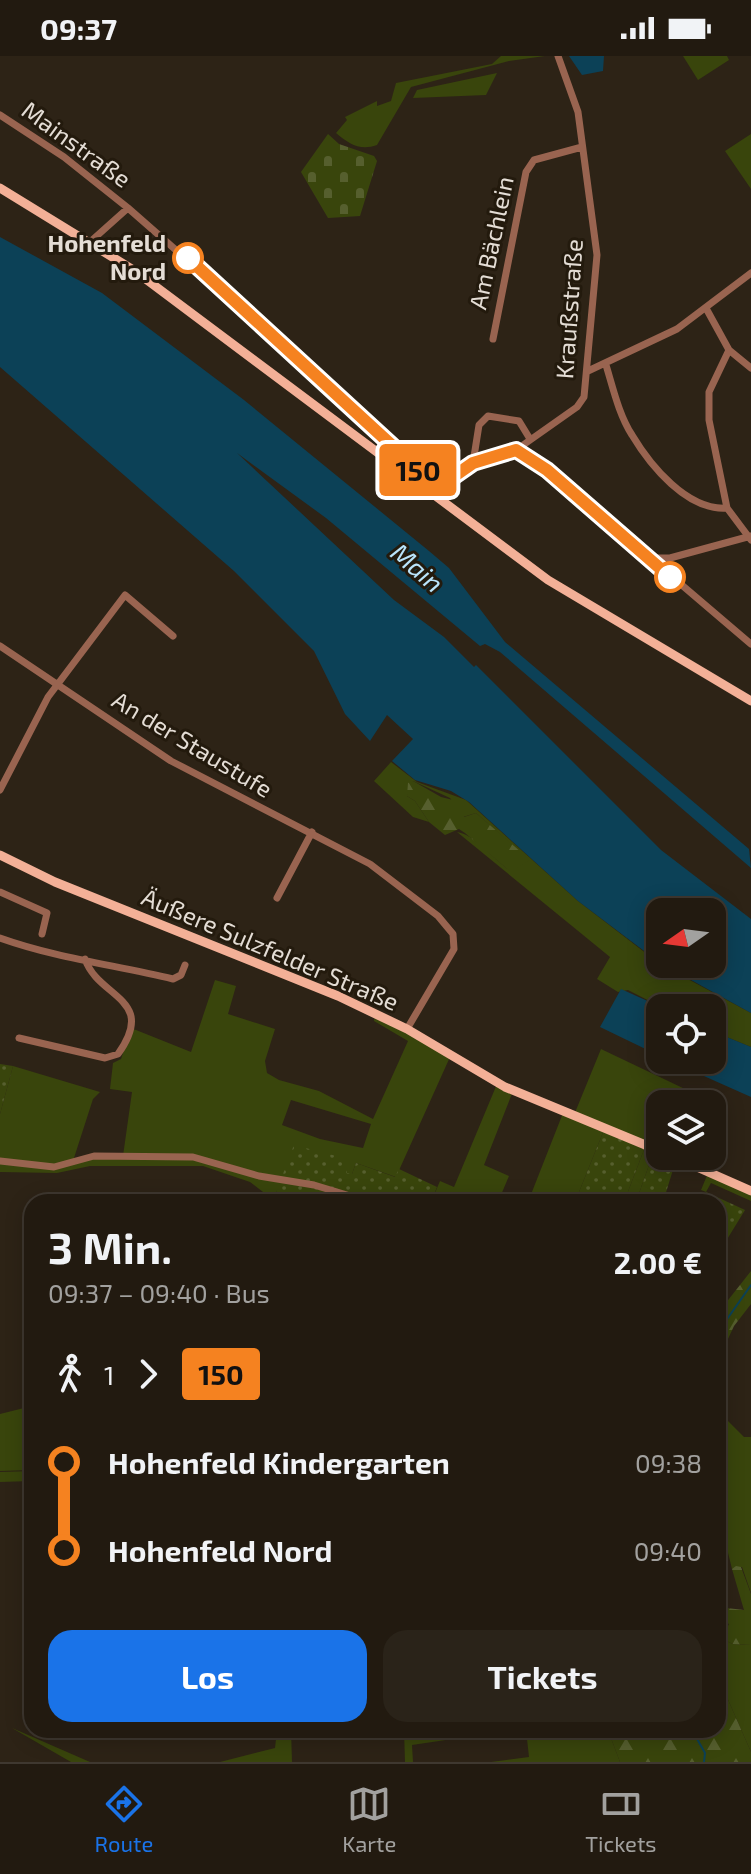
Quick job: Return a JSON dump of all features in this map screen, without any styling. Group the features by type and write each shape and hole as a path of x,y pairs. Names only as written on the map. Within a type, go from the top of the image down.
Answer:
{"main road":[{"path":"0,188 135,271 548,580 751,701"},
{"name":"Äußere Sulzfelder Straße","path":"0,855 136,916 294,976 407,1029 486,1077 646,1145"},
{"path":"704,1170 751,1191"}],"street":[{"name":"Kraußstraße","path":"440,486 473,463 516,450 577,407 584,397 597,255 578,112 558,56"},
{"name":"Mainstraße","path":"0,115 64,157 128,208 273,334 389,446 440,486"},
{"name":"Am Bächlein","path":"493,339 526,172 534,160 582,147"},
{"name":"Mainstraße","path":"90,242 128,208"},
{"path":"588,371 677,329 707,310 751,273"},
{"path":"707,310 729,350 751,368"},
{"path":"648,558 670,558 750,538 727,508 709,420 709,392 729,350"},
{"path":"606,365 630,434 657,468 674,487 708,506 727,508"},
{"path":"473,463 479,425 488,416 519,421 530,439"},
{"path":"516,450 547,470 751,644"},
{"path":"0,790 58,685 125,595 173,636"},
{"name":"An der Staustufe","path":"0,646 171,761 255,807 312,832 388,877 438,916 453,934 451,955 407,1029"},
{"path":"277,898 312,832"},
{"path":"0,892 47,913 42,934"},
{"path":"0,938 47,954 85,959 173,979 181,975 185,965"},
{"path":"19,1038 105,1058 118,1054 132,1013 114,989 89,970 85,959"},
{"path":"0,1161 54,1167 94,1156 193,1157 271,1179 304,1182 344,1194"}],"green space":[{"path":"501,56 545,56 509,61 411,87 377,145 355,145 336,133 347,120 345,117 377,101 377,106 391,101 396,83 492,64"},
{"path":"683,56 727,56 729,60 698,80"},
{"path":"497,73 486,95 413,98 417,90"},
{"path":"328,134 339,144 374,156 377,161 360,216 328,218 301,172"},
{"path":"751,134 751,189 725,151"},
{"path":"391,762 417,782 466,800 578,901 646,953 646,978 686,978 716,994 646,994 646,999 628,990 618,992 597,979 610,957 457,832 470,838 511,871 529,860 476,813 463,817 450,798 413,781 407,796 415,801 429,822 413,817 374,781"},
{"path":"413,781 441,797 461,802 464,817 476,813 530,860 511,872 459,829 445,835 407,796 408,783"},
{"path":"215,980 236,986 228,1014 275,1029 265,1061 267,1073 279,1080 319,1091 373,1119 408,1041 374,1021 375,1015 450,1057 396,1177 356,1163 352,1174 283,1180 275,1194 266,1194 250,1182 203,1166 90,1166 57,1173 0,1172 0,1114 13,1066 100,1092 93,1099 73,1161 123,1156 132,1092 110,1089 113,1063 121,1059 131,1028 191,1052","holes":["291,1100 371,1124 363,1148 320,1139 282,1125"]},
{"path":"726,1000 751,1013 751,1047 726,1037"},
{"path":"601,1049 646,1070 646,1074 653,1074 687,1090 646,1090 646,1143 574,1115"},
{"path":"0,1064 13,1066 0,1114"},
{"path":"497,1084 513,1091 484,1165 509,1176 501,1194 434,1194 440,1181 454,1187"},
{"path":"563,1113 604,1130 578,1194 531,1194"},
{"path":"604,1130 645,1147 627,1194 578,1194"},
{"path":"294,1145 344,1158 347,1173 352,1174 356,1163 395,1177 399,1169 437,1187 434,1194 275,1194"},
{"path":"645,1147 647,1170 639,1194 627,1194"},
{"path":"647,1170 673,1170 665,1194 639,1194"},
{"path":"708,1173 751,1192 751,1201 711,1183 706,1192 701,1190"},
{"path":"726,1201 745,1210 726,1241"},
{"path":"751,1271 751,1304 734,1326 726,1343 726,1303"},
{"path":"24,1408 24,1470 0,1471 0,1414"},
{"path":"726,1419 744,1437 751,1437 751,1593 742,1567 732,1569 726,1545"},
{"path":"24,1471 24,1481 0,1482 0,1472"},
{"path":"741,1567 751,1594 751,1645 726,1641 729,1624 726,1622 726,1608 744,1610 732,1569"},
{"path":"726,1641 751,1645 751,1752 726,1695"},
{"path":"726,1695 751,1752 751,1762 620,1762 611,1738 726,1738"},
{"path":"29,1738 90,1762 71,1762"},
{"path":"276,1738 291,1738 292,1762 220,1762 275,1748"},
{"path":"404,1738 460,1738 412,1745 413,1762 405,1762"},
{"path":"527,1738 611,1738 620,1762 491,1762 529,1757"}],"water":[{"path":"569,56 604,56 603,71 582,75"},
{"name":"Main","path":"0,237 102,293 244,400 429,551 449,568 505,642 749,849 751,868 500,652 485,644 480,646 326,518 237,453 394,600 444,637 474,667 476,665 661,850 724,898 646,898 646,952 578,901 469,802 451,791 415,780 392,761 413,739 387,715 370,741 345,714 314,651 234,571 0,367"},
{"path":"726,900 751,919 751,1013 726,999 726,994 716,994 687,978 726,978"},
{"path":"621,989 646,1000 646,1049 600,1027"},
{"path":"726,1037 751,1047 751,1097 699,1074 726,1074"}],"waterway":[{"path":"726,1321 751,1285"},
{"path":"697,1738 705,1753 704,1762"}],"bus line":[{"name":"150","path":"188,258 304,363 389,446 440,486 473,463 516,450 547,470 670,577"}],"place":[{"name":"Hohenfeld Nord","path":"188,258"}]}
